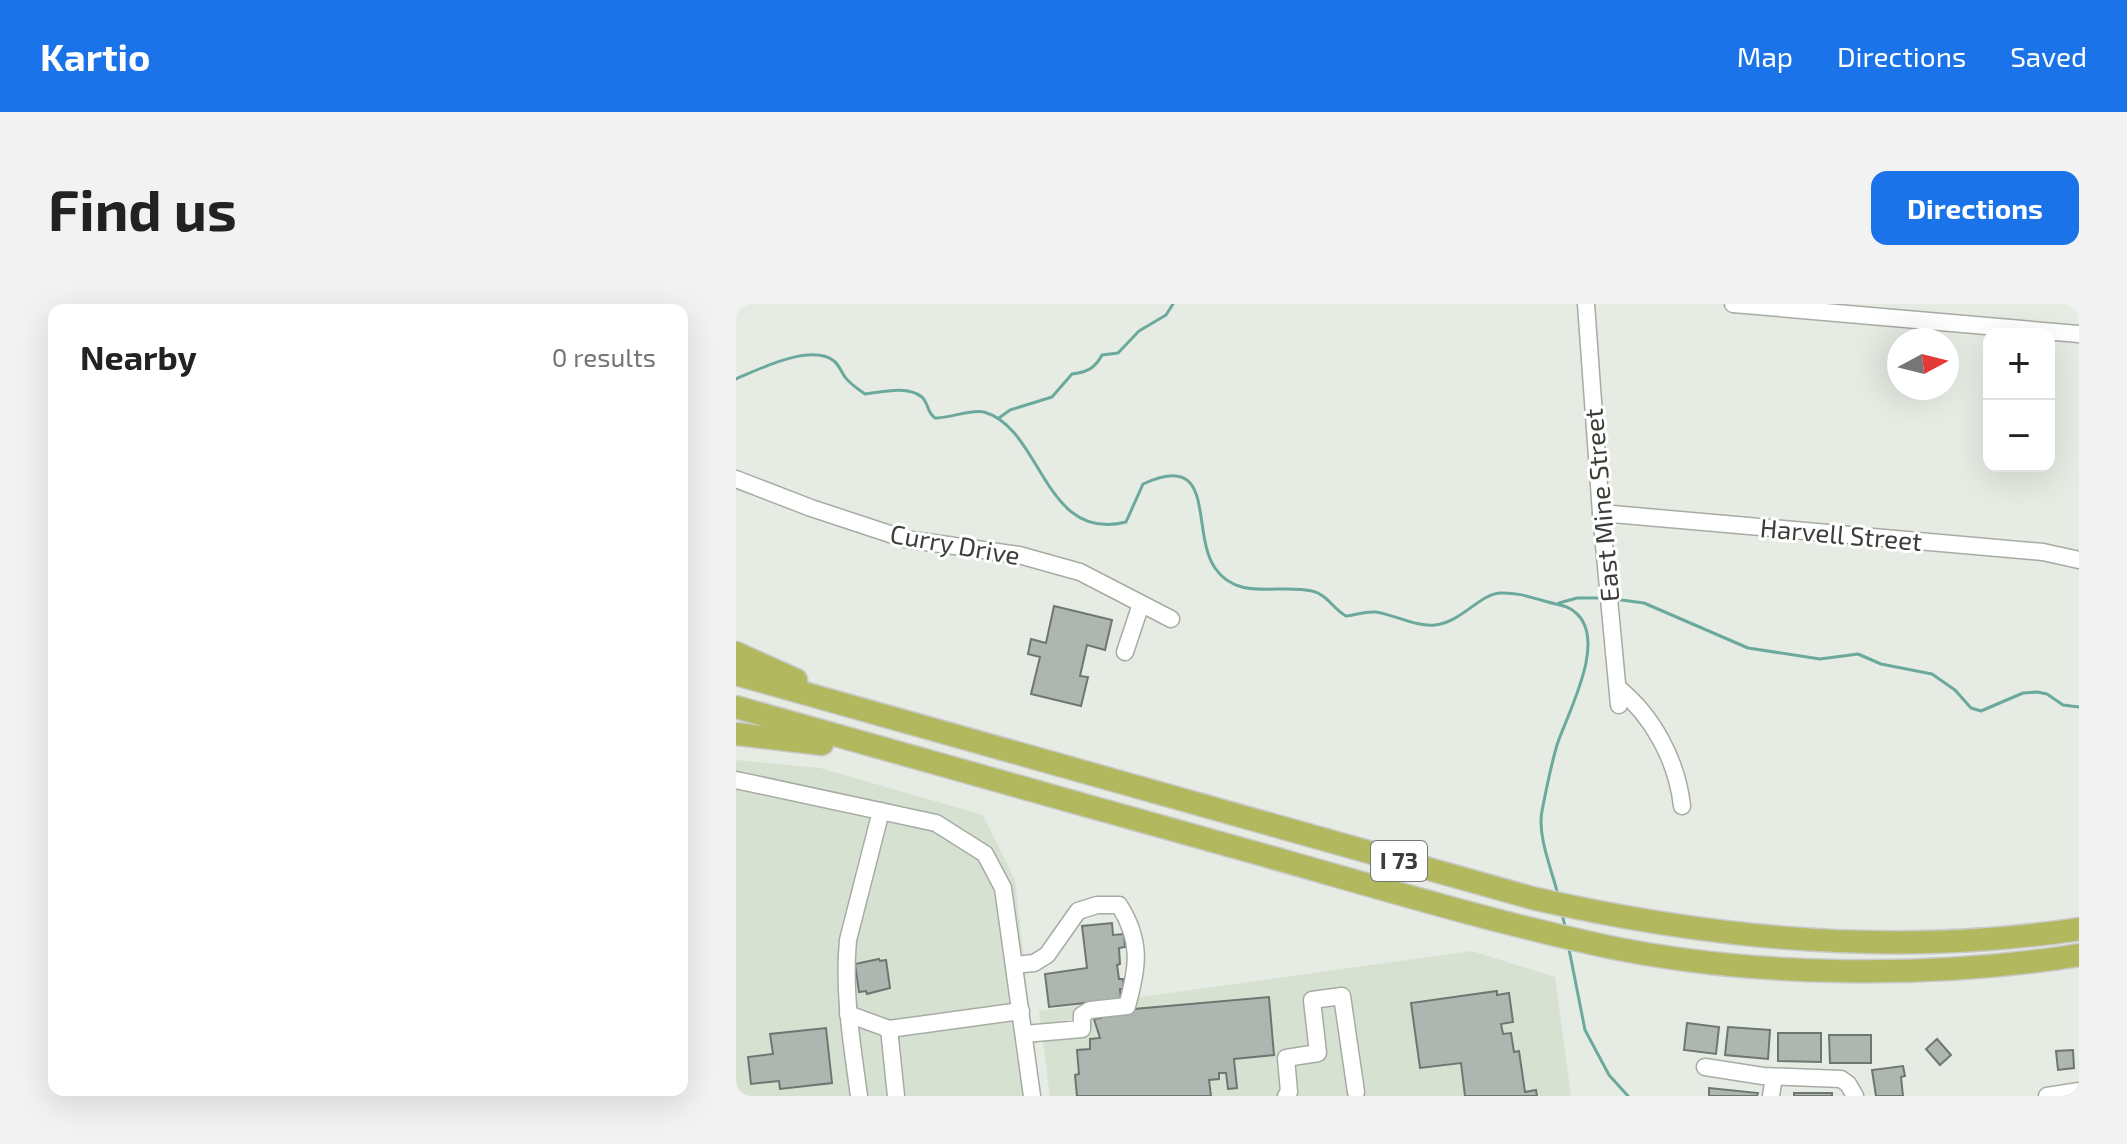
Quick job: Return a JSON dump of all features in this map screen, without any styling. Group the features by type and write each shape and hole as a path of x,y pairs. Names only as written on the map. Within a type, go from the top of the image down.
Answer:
{"highway":[{"path":"736,653 854,708"},
{"name":"I 73","path":"736,674 1505,891 1613,917 1770,938 1849,942 1923,943 2079,929"},
{"name":"I 73","path":"736,707 1470,913 1604,946 1709,961 1829,969 1909,970 1998,966 2079,955"},
{"path":"736,734 877,747"}],"street":[{"name":"East Mine Street","path":"1586,304 1601,513 1619,696 1636,702 1658,735 1676,772 1682,806"},
{"path":"1742,304 2079,334"},
{"name":"Curry Drive","path":"736,479 905,539 1019,555 1080,572 1171,619"},
{"name":"Harvell Street","path":"1601,513 2043,552 2079,560"},
{"path":"1125,652 1141,604"},
{"path":"736,780 936,823 985,854 1003,888 1032,1096"},
{"path":"859,1096 848,1014 848,940 881,811"},
{"path":"1014,965 1034,963 1047,955 1078,911 1097,905 1119,905 1133,932 1137,960 1134,987 1127,1006 1090,1010 1082,1015 1082,1029 1024,1034"},
{"path":"1286,1096 1289,1092 1286,1058 1318,1053 1312,1000 1342,996 1356,1092"},
{"path":"848,1014 889,1029 1021,1011"},
{"path":"889,1029 896,1096"},
{"path":"1705,1067 1774,1077 1841,1079 1855,1096"},
{"path":"1771,1096 1774,1077"},
{"path":"2047,1096 2079,1091"}],"shaded area":[{"path":"736,760 820,768 983,815 1015,880 1039,1096 736,1096"},
{"path":"1472,951 1555,977 1571,1096 1050,1096 1039,1011"}],"building":[{"path":"1054,606 1112,620 1105,650 1087,645 1080,676 1088,677 1081,706 1031,694 1040,657 1028,654 1031,639 1046,643"},
{"path":"1112,923 1113,935 1124,934 1125,947 1119,948 1120,964 1117,965 1119,979 1123,979 1121,999 1049,1007 1045,974 1087,968 1082,926"},
{"path":"886,960 890,988 867,994 866,991 859,992 855,964"},
{"path":"1497,991 1497,995 1509,993 1513,1022 1501,1024 1503,1034 1511,1033 1514,1052 1519,1051 1525,1092 1536,1090 1537,1096 1465,1096 1461,1063 1420,1068 1411,1003"},
{"path":"1269,997 1274,1055 1234,1059 1237,1088 1228,1089 1226,1073 1219,1073 1219,1079 1209,1080 1211,1096 1077,1096 1077,1050 1090,1049 1090,1039 1100,1038 1094,1019 1101,1018 1100,1012"},
{"path":"1687,1023 1719,1027 1716,1054 1684,1050"},
{"path":"1728,1027 1770,1030 1768,1059 1725,1055"},
{"path":"826,1028 832,1083 780,1089 779,1081 751,1084 748,1057 773,1054 770,1034"},
{"path":"1778,1033 1821,1033 1821,1062 1778,1061"},
{"path":"1829,1035 1871,1035 1871,1063 1830,1063"},
{"path":"1937,1039 1951,1055 1940,1065 1926,1049"},
{"path":"2073,1050 2074,1068 2058,1070 2056,1051"},
{"path":"1903,1066 1903,1096 1876,1096 1872,1070"},
{"path":"1709,1088 1758,1093 1757,1096 1709,1096"},
{"path":"1794,1093 1832,1093 1832,1096 1794,1096"}],"waterway":[{"path":"999,418 1010,410 1052,397 1072,374 1090,369 1102,355 1118,353 1139,331 1166,315 1173,304"},
{"path":"736,379 799,356 824,356 834,361 847,380 865,394 894,390 916,393 935,418 984,412 1004,422 1019,439 1060,501 1077,516 1098,524 1126,522 1143,484 1167,476 1182,477 1192,486 1198,499 1208,553 1224,578 1247,588 1312,591 1322,595 1346,616 1376,612 1435,625 1453,619 1485,598 1500,593 1513,593 1573,610 1585,625 1587,659 1557,745 1541,821 1543,842 1558,895"},
{"path":"1559,603 1577,598 1603,598"},
{"path":"1614,599 1644,603 1748,648 1820,659 1858,654 1881,664 1932,674 1955,690 1971,708 1981,711 2023,693 2037,692 2047,694 2063,705 2079,707"},
{"path":"1562,914 1566,930"},
{"path":"1569,949 1585,1030 1609,1075 1628,1096"}]}
